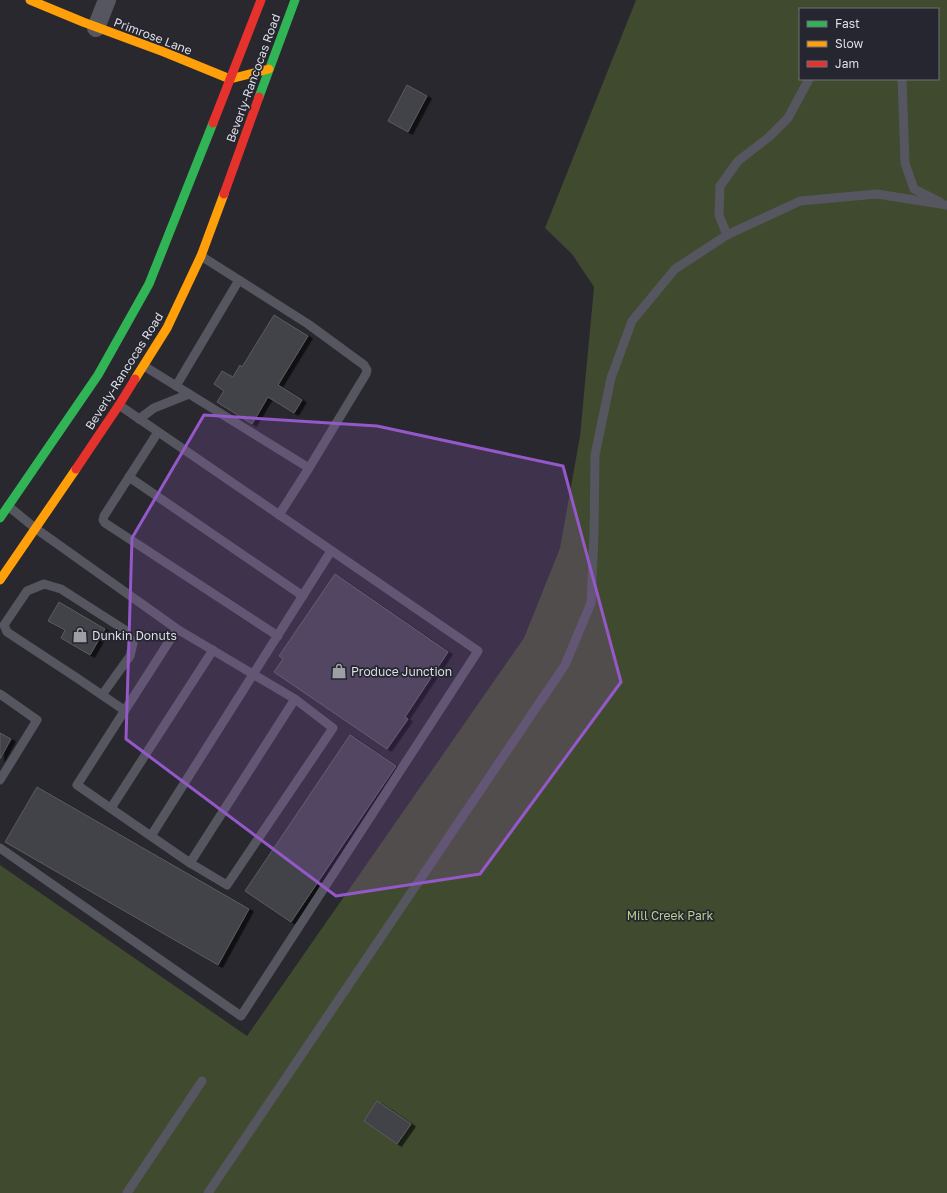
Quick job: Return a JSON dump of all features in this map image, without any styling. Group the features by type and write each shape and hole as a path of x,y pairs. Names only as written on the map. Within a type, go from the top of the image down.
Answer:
{"main road":[{"name":"Primrose Lane","path":"30,0 96,28 164,52 230,79"},
{"name":"Beverly-Rancocas Road","path":"0,518 98,374 149,284 261,0"},
{"name":"Beverly-Rancocas Road","path":"0,580 119,405 167,328 201,256 295,0"},
{"path":"230,79 269,69"}],"street":[{"path":"96,28 107,0"}],"lane":[{"path":"727,235 719,215 720,186 738,161 769,137 788,118 808,80"},
{"path":"902,80 905,163 914,189 947,205"},
{"path":"208,1193 565,665 591,603 595,455 611,378 632,321 675,268 727,235 800,201 877,194 947,205"},
{"path":"201,256 308,324 364,365 367,370 366,374 280,515"},
{"path":"176,386 239,280"},
{"path":"144,366 309,468"},
{"path":"139,419 154,408 189,394"},
{"path":"0,848 241,1016 478,651 119,405"},
{"path":"158,432 104,516 105,523 278,636"},
{"path":"129,477 303,596"},
{"path":"8,506 36,528 177,629 295,699 333,728 227,885 190,862 77,785 177,629"},
{"path":"152,836 331,551"},
{"path":"102,695 130,656 133,643 125,630 62,589 44,584 27,591 4,625 7,632 124,710"},
{"path":"111,808 213,650"},
{"path":"0,694 37,720 0,780"},
{"path":"190,862 295,699"},
{"path":"127,1193 202,1081"}],"highlighted area":[{"path":"204,415 377,426 563,466 621,682 480,874 336,896 126,739 132,538"}],"green space":[{"name":"Mill Creek Park","path":"636,0 947,0 947,1193 0,1193 0,865 247,1036 524,638 560,548 580,436 594,287 572,254 545,228"}],"building":[{"path":"407,85 427,96 408,132 388,121"},
{"path":"274,315 308,336 278,385 302,400 294,413 268,397 252,424 217,402 224,391 214,384 222,371 233,377 240,365 242,367"},
{"path":"335,574 448,652 405,717 408,719 387,749 274,672 283,659 279,656"},
{"path":"59,602 105,629 90,655 61,638 65,630 48,621"},
{"path":"0,733 11,739 0,759"},
{"path":"350,735 396,766 291,922 245,891"},
{"path":"37,787 249,909 218,965 5,842"},
{"path":"377,1101 411,1124 397,1144 364,1121"}],"traffic: fast":[{"path":"259,97 295,0"},
{"path":"0,518 98,375 149,284 213,123"}],"traffic: slow":[{"path":"30,0 230,79 269,69"},
{"path":"135,379 167,328 201,256 224,194"},
{"path":"0,580 76,469"}],"traffic: jam":[{"path":"213,123 261,0"},
{"path":"224,194 259,97"},
{"path":"76,469 135,379"}],"place":[{"name":"Dunkin Donuts","path":"80,635"},
{"name":"Produce Junction","path":"339,671"}]}
